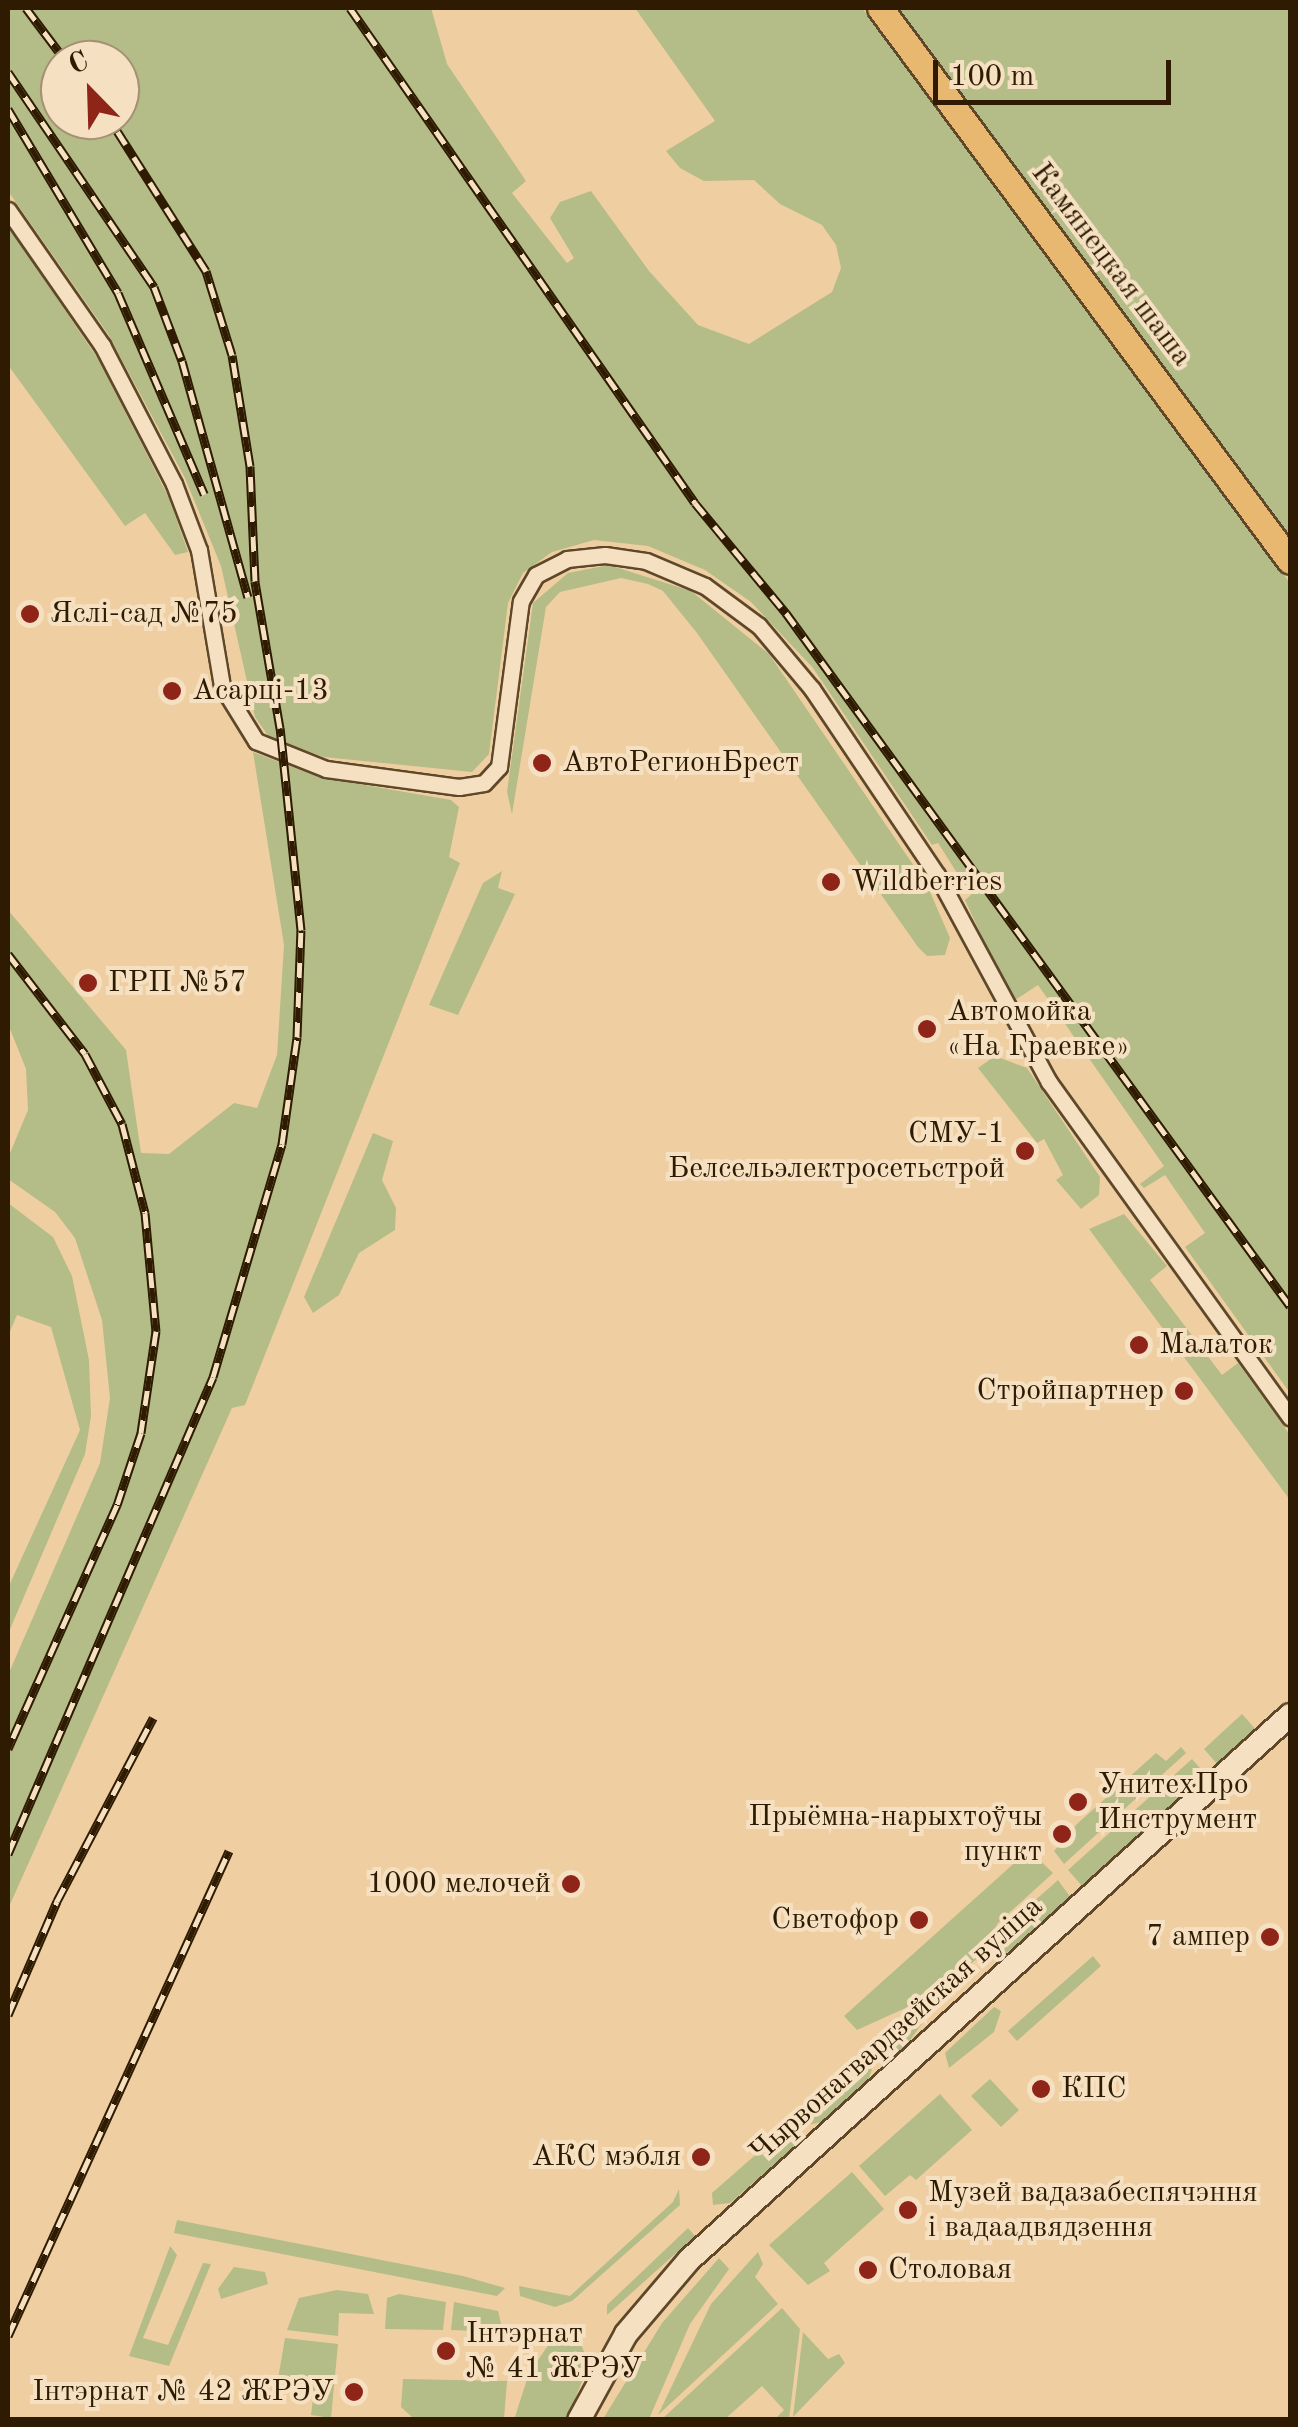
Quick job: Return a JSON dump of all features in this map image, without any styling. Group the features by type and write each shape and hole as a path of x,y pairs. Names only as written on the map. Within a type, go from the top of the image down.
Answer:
{"main road":[{"name":"Камянецкая шаша","path":"880,8 1290,561"},
{"name":"Чырвонагвардзейская вуліца","path":"578,2420 626,2334 689,2260 1290,1715"},
{"name":"Чырвонагвардзейская вуліца","path":"593,2420 638,2340 716,2251 1290,1730"}],"street":[{"path":"8,210 102,345 184,505 198,550 217,669 250,735 273,752 326,769 459,787 484,783 498,767 520,600 536,575 567,559 605,554 646,561 705,586 760,626 812,689 937,876 1049,1082 1290,1417"}],"green space":[{"path":"8,8 431,8 447,64 526,181 512,193 567,263 574,258 550,218 560,202 591,191 649,271 698,325 749,344 832,292 841,268 836,245 822,225 780,204 754,180 704,181 680,168 666,151 715,121 635,8 862,8 1290,583 1290,1393 1185,1247 1205,1233 1165,1175 1144,1188 1140,1184 1164,1166 1038,985 1012,1002 965,900 971,895 938,843 932,845 813,668 751,602 705,570 648,546 594,540 552,552 523,573 508,603 489,754 472,772 324,757 269,737 255,717 221,566 185,478 108,334 8,191"},
{"path":"896,8 1290,8 1290,543 1001,150"},
{"path":"8,226 100,362 169,498 188,552 175,555 145,513 125,526 8,365"},
{"path":"609,565 691,591 769,654 927,885 950,938 945,955 927,956 918,947 697,633 663,591 648,584 621,578 560,592 546,607 512,814 507,792 533,603 568,573"},
{"path":"253,752 319,777 451,800 459,807 449,857 460,863 245,1405 232,1408 8,1909 8,1675 100,1463 110,1398 102,1320 75,1238 55,1212 8,1179 8,1158 28,1110 26,1069 8,1024 8,910 126,1050 141,1153 169,1154 234,1103 257,1108 277,1055 284,945"},
{"path":"502,871 498,888 515,894 458,1015 429,1005 483,883"},
{"path":"995,1056 1027,1068 1100,1177 1099,1195 1081,1209 1056,1180 1063,1175 1044,1139 1037,1143 978,1068"},
{"path":"373,1133 393,1141 382,1180 396,1208 395,1230 359,1253 339,1295 313,1313 304,1297"},
{"path":"8,1203 53,1237 72,1276 89,1360 91,1416 85,1454 8,1634 8,1588 80,1430 51,1327 17,1315 8,1336"},
{"path":"1124,1214 1167,1266 1150,1280 1222,1375 1238,1363 1290,1435 1290,1500 1089,1229"},
{"path":"1242,1714 1257,1731 1218,1765 1204,1749"},
{"path":"1181,1747 1186,1753 1064,1864 1054,1851 1077,1824 1156,1753 1166,1761"},
{"path":"1192,1759 1207,1776 1083,1887 1068,1870"},
{"path":"1029,1850 1053,1873 998,1923 979,1957 932,1996 857,2030 844,2016"},
{"path":"1058,1880 1071,1898 1002,1957 1013,1920"},
{"path":"1093,1956 1101,1966 1017,2041 1008,2031"},
{"path":"994,2007 1001,2011 994,2032 949,2068 945,2053"},
{"path":"929,2014 903,2050 889,2053 876,2046 906,2020"},
{"path":"862,2061 872,2069 868,2081 822,2122 802,2126 802,2110"},
{"path":"990,2079 1019,2110 1001,2127 971,2096"},
{"path":"940,2094 972,2130 916,2180 910,2175 885,2196 859,2166"},
{"path":"795,2137 794,2147 730,2203 713,2205 712,2193 761,2150 775,2154"},
{"path":"852,2172 884,2209 824,2263 830,2271 808,2285 769,2245"},
{"path":"679,2189 680,2205 572,2301 555,2307 520,2296 519,2286 570,2296 673,2202"},
{"path":"177,2220 463,2276 505,2288 497,2296 174,2233"},
{"path":"688,2228 695,2236 607,2315 607,2305"},
{"path":"170,2246 177,2255 143,2338 168,2345 203,2263 211,2264 169,2366 129,2356"},
{"path":"758,2252 763,2264 755,2277 778,2304 658,2415 711,2304"},
{"path":"719,2258 729,2269 690,2324 649,2419 603,2419 662,2323"},
{"path":"234,2267 265,2272 268,2284 221,2299 218,2289"},
{"path":"337,2290 368,2294 374,2314 339,2313 338,2336 287,2330 299,2298"},
{"path":"399,2294 446,2302 443,2330 385,2329 387,2298"},
{"path":"454,2302 498,2311 503,2332 451,2330"},
{"path":"782,2308 800,2329 789,2419 775,2419 784,2410 762,2386 725,2419 662,2419"},
{"path":"558,2331 580,2342 589,2364 567,2419 514,2420 529,2373"},
{"path":"803,2332 828,2359 839,2354 845,2363 793,2417"},
{"path":"285,2338 338,2344 331,2418 311,2415 314,2391 277,2385"},
{"path":"403,2379 507,2381 504,2419 413,2418 401,2407"}],"railway":[{"path":"26,8 50,40"},
{"path":"350,8 695,503 786,613 1290,1306"},
{"path":"8,72 154,287 182,361 248,597"},
{"path":"8,109 118,293 204,494"},
{"path":"8,1854 213,1377 282,1144 297,1037 301,930 280,728 255,581 250,466 232,355 206,271 123,140"},
{"path":"8,954 85,1054 122,1124 145,1213 156,1331 141,1433 117,1505 8,1749"},
{"path":"8,2015 57,1901 153,1718"},
{"path":"8,2336 229,1851"}],"place":[{"name":"Яслі-сад №75","path":"30,614"},
{"name":"Асарці-13","path":"172,691"},
{"name":"АвтоРегионБрест","path":"542,763"},
{"name":"Wildberries","path":"831,882"},
{"name":"ГРП №57","path":"88,983"},
{"name":"Автомойка «На Граевке»","path":"927,1029"},
{"name":"СМУ-1 Белсельэлектросетьстрой","path":"1025,1151"},
{"name":"Малаток","path":"1139,1345"},
{"name":"Стройпартнер","path":"1184,1391"},
{"name":"УнитехПро Инструмент","path":"1078,1802"},
{"name":"Прыёмна-нарыхтоўчы пункт","path":"1062,1834"},
{"name":"1000 мелочей","path":"571,1884"},
{"name":"Светофор","path":"919,1920"},
{"name":"7 ампер","path":"1270,1937"},
{"name":"КПС","path":"1041,2089"},
{"name":"АКС мэбля","path":"701,2157"},
{"name":"Музей вадазабеспячэння і вадаадвядзення","path":"908,2210"},
{"name":"Столовая","path":"868,2270"},
{"name":"Інтэрнат № 41 ЖРЭУ","path":"446,2351"},
{"name":"Інтэрнат № 42 ЖРЭУ","path":"354,2392"}]}
